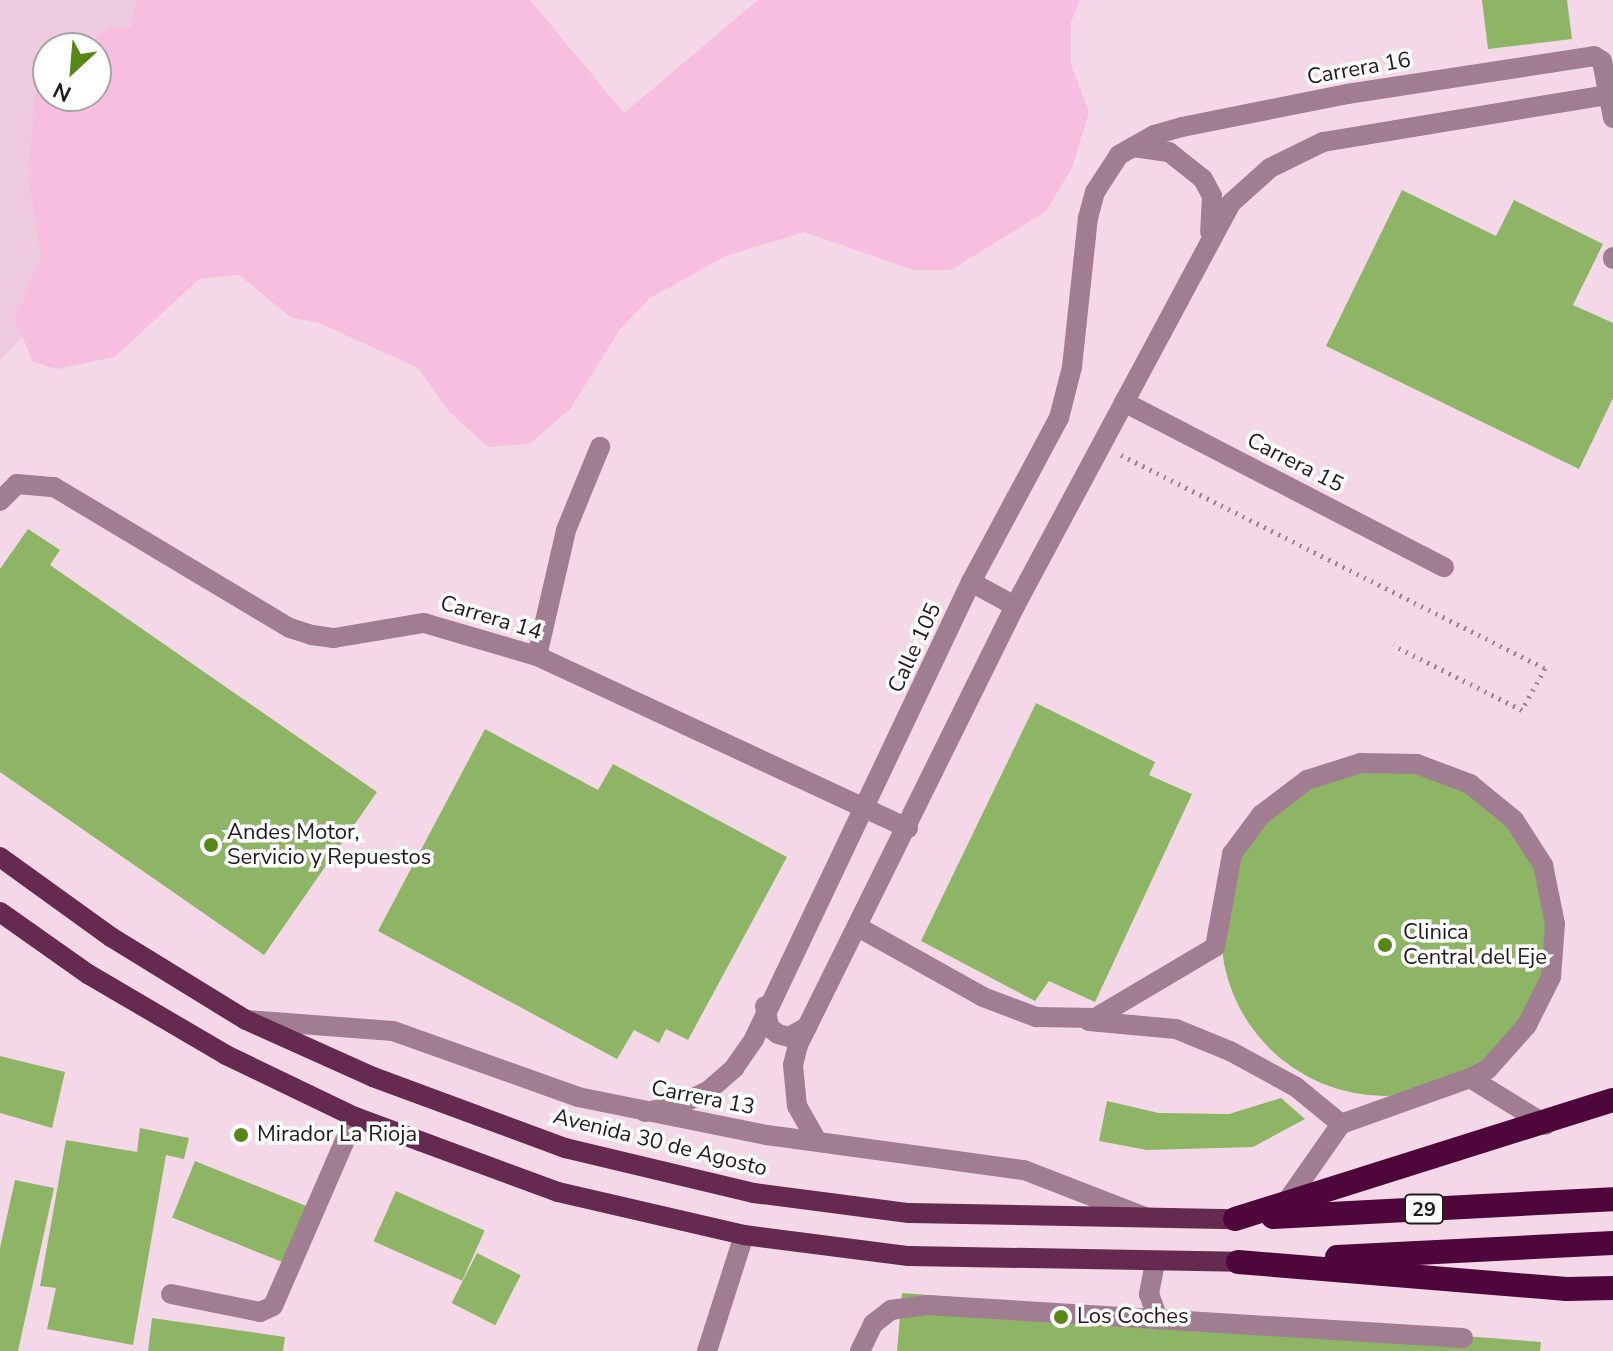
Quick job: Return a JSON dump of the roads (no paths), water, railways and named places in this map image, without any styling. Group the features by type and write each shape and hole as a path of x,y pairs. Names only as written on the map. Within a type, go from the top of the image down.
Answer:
{"highway":[{"path":"1235,1219 1546,1125 1613,1100"},
{"path":"1546,1125 1613,1112"},
{"name":"29","path":"1235,1219 1613,1199"},
{"name":"29","path":"1238,1262 1613,1243"},
{"path":"1238,1262 1613,1288"}],"main road":[{"name":"Avenida 30 de Agosto","path":"0,857 111,937 246,1020 373,1077 565,1148 754,1193 909,1213 1152,1220 1235,1219"},
{"path":"0,912 88,974 226,1055 355,1117 558,1192 744,1235 909,1256 1155,1263 1238,1262"}],"street":[{"name":"Carrera 16","path":"1133,147 1182,127 1347,94 1598,56 1608,95"},
{"path":"817,1141 797,1106 793,1085 793,1065 807,1027 908,828 1015,606 1206,243 1248,183 1291,154 1323,142 1608,95 1613,118"},
{"path":"1133,147 1169,152 1203,179 1212,196 1213,219 1206,243"},
{"name":"Calle 105","path":"645,1112 688,1101 734,1068 754,1039 765,1006 867,809 971,582 1059,418 1072,367 1095,192 1119,155 1133,147"},
{"name":"Carrera 15","path":"1124,402 1444,567"},
{"path":"537,656 566,530 600,447"},
{"name":"Carrera 14","path":"0,501 17,484 46,485 73,496 290,628 334,638 424,623 537,656 908,828"},
{"path":"971,582 1015,606"},
{"path":"1069,1019 1095,1018 1215,947 1232,854 1261,815 1307,780 1361,763 1417,764 1470,784 1514,820 1543,865 1555,924 1551,977 1527,1025 1488,1069 1341,1124 1285,1204"},
{"path":"858,927 983,997 1036,1017 1176,1029 1230,1051 1296,1087 1341,1124"},
{"path":"765,1006 769,1027 778,1034 789,1037 807,1027"},
{"name":"Carrera 13","path":"246,1020 393,1031 578,1097 645,1112 817,1141 1024,1170 1152,1220"},
{"path":"1470,1078 1546,1125"},
{"path":"171,1294 260,1312 273,1306 355,1117"},
{"path":"707,1351 744,1235"},
{"path":"1155,1263 1149,1294 1158,1319"},
{"path":"860,1351 873,1324 891,1310 927,1305 1463,1338"}],"place":[{"name":"Andes Motor, Servicio y Repuestos","path":"211,845"},
{"name":"Clinica Central del Eje","path":"1385,945"},
{"name":"Mirador La Rioja","path":"241,1135"},
{"name":"Los Coches","path":"1061,1317"}]}
